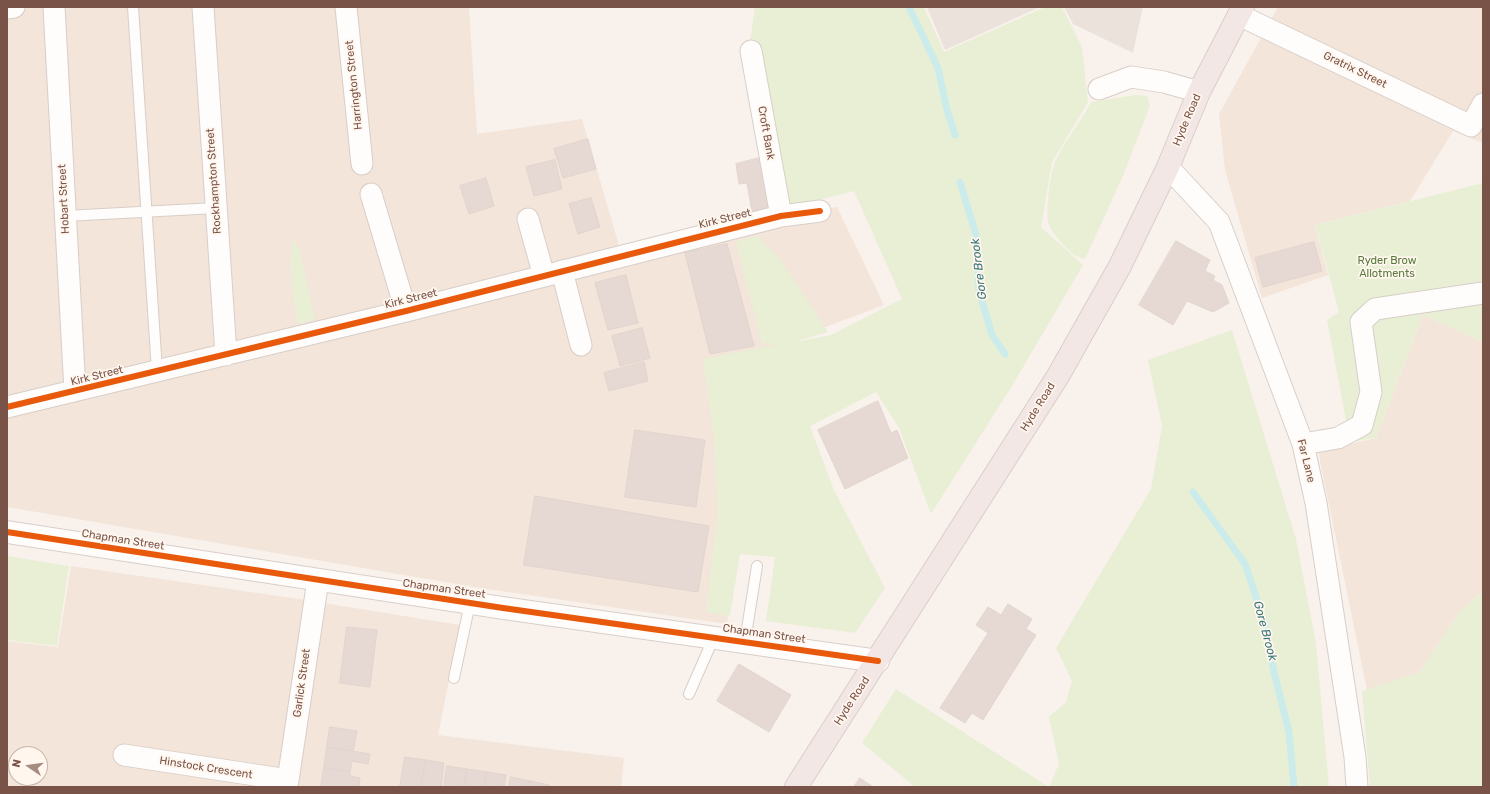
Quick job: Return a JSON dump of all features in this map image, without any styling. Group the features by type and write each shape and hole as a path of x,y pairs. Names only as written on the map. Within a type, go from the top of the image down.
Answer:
{"highway":[{"name":"Hyde Road","path":"796,787 878,661 1058,376 1120,266 1168,167 1199,92 1241,11"}],"street":[{"path":"7,8 14,7"},
{"name":"Hobart Street","path":"54,7 75,391"},
{"name":"Rockhampton Street","path":"203,7 226,355"},
{"name":"Harrington Street","path":"346,7 362,164"},
{"name":"Gratrix Street","path":"1241,11 1471,126 1483,104"},
{"name":"Croft Bank","path":"751,51 781,216"},
{"path":"1099,89 1131,77 1164,82 1199,92"},
{"name":"Far Lane","path":"1168,167 1219,222 1303,444 1317,511 1355,757 1357,787"},
{"path":"371,194 406,311"},
{"name":"Kirk Street","path":"7,407 406,311 781,216 820,211"},
{"path":"528,219 553,274 581,345"},
{"path":"1303,444 1338,438 1362,425 1371,392 1360,322 1375,309 1483,293"},
{"name":"Chapman Street","path":"7,532 470,603 878,661"},
{"name":"Garlick Street","path":"287,784 318,580"},
{"name":"Hinstock Crescent","path":"124,755 287,784"}],"lane":[{"path":"133,7 157,371"},
{"path":"65,216 216,208"},
{"path":"745,641 757,566"},
{"path":"454,678 470,603"},
{"path":"689,694 714,637"}],"shaded area":[{"path":"7,7 469,7 477,134 582,119 620,249 732,222 837,207 884,305 741,359 746,440 727,624 474,587 7,507"},
{"path":"927,7 1040,7 945,50"},
{"path":"1064,7 1143,7 1133,53 1073,24"},
{"path":"1278,7 1483,7 1483,143 1453,131 1410,201 1315,225 1328,275 1262,298 1225,170 1219,114"},
{"path":"1423,315 1483,342 1483,591 1459,613 1420,672 1367,690 1318,451 1376,438"},
{"path":"71,566 299,599 460,625 438,735 624,758 621,786 624,787 7,787 7,641 58,647"}],"green space":[{"path":"755,7 924,7 944,52 1045,7 1062,7 1082,47 1088,102 1052,162 1041,227 1083,265 1012,386 931,514 899,428 876,392 810,426 834,490 885,588 855,633 766,621 775,557 740,554 730,616 706,612 718,511 714,436 703,359 774,345 768,342 762,344 736,242 757,236 778,256 828,332 794,342 831,335 902,299 854,191 790,207 750,42"},
{"path":"1135,95 1147,96 1150,104 1148,111 1123,176 1085,259 1080,258 1074,255 1058,239 1051,229 1048,221 1050,181 1056,160 1091,102"},
{"name":"Ryder Brow Allotments","path":"1483,183 1483,342 1423,315 1376,438 1350,442 1327,320 1339,312 1315,225"},
{"path":"293,240 299,248 315,320 298,324 291,271 291,250"},
{"path":"1232,330 1296,539 1316,643 1329,787 1049,787 1059,764 1049,717 1066,702 1072,681 1056,648 1151,489 1162,426 1148,360"},
{"path":"7,556 69,566 57,646 7,640"},
{"path":"1483,591 1483,787 1370,787 1362,691 1420,672 1459,613"},
{"path":"896,689 1049,787 915,787 862,743"}],"building":[{"path":"588,139 596,169 563,178 554,149"},
{"path":"763,157 773,209 752,212 747,183 739,184 736,164"},
{"path":"555,160 562,189 534,196 526,167"},
{"path":"486,178 494,206 469,214 460,186"},
{"path":"591,198 600,227 578,234 569,204"},
{"path":"1176,241 1210,260 1205,271 1215,276 1213,280 1222,285 1229,303 1213,312 1187,301 1173,325 1139,305"},
{"path":"1314,242 1322,271 1263,287 1255,258"},
{"path":"727,244 754,346 710,354 685,253"},
{"path":"626,275 638,323 608,330 595,283"},
{"path":"642,328 650,358 620,366 612,336"},
{"path":"644,362 648,381 609,391 604,373"},
{"path":"878,401 891,433 897,430 908,458 845,489 818,430"},
{"path":"635,430 705,440 696,507 625,497"},
{"path":"535,496 709,526 698,592 524,565"},
{"path":"1008,604 1032,619 1026,629 1036,635 983,720 972,713 965,723 940,708 988,633 976,625 988,607 1001,615"},
{"path":"347,627 377,630 370,687 340,683"},
{"path":"739,664 791,695 769,732 717,701"},
{"path":"330,727 357,731 353,751 327,747"},
{"path":"327,747 370,754 368,764 352,761 350,772 324,768"},
{"path":"405,757 426,760 421,787 400,787"},
{"path":"426,760 444,763 441,787 421,787"},
{"path":"447,766 467,769 464,787 444,787"},
{"path":"324,768 350,772 350,776 360,778 359,787 321,787"},
{"path":"467,769 487,772 484,787 464,787"},
{"path":"487,772 506,775 504,787 484,787"},
{"path":"511,777 530,781 528,787 509,787"},
{"path":"860,778 873,787 854,787"},
{"path":"530,781 549,785 549,787 528,787"}],"waterway":[{"name":"Gore Brook","path":"909,7 938,68 947,110 955,135"},
{"name":"Gore Brook","path":"960,182 976,235 979,291 992,335 1005,354"},
{"name":"Gore Brook","path":"1193,492 1245,564 1264,621 1274,672 1289,732 1294,787"}],"cycle path":[{"path":"7,407 406,311 781,216 820,211"},
{"path":"7,532 503,608 878,661"}]}
